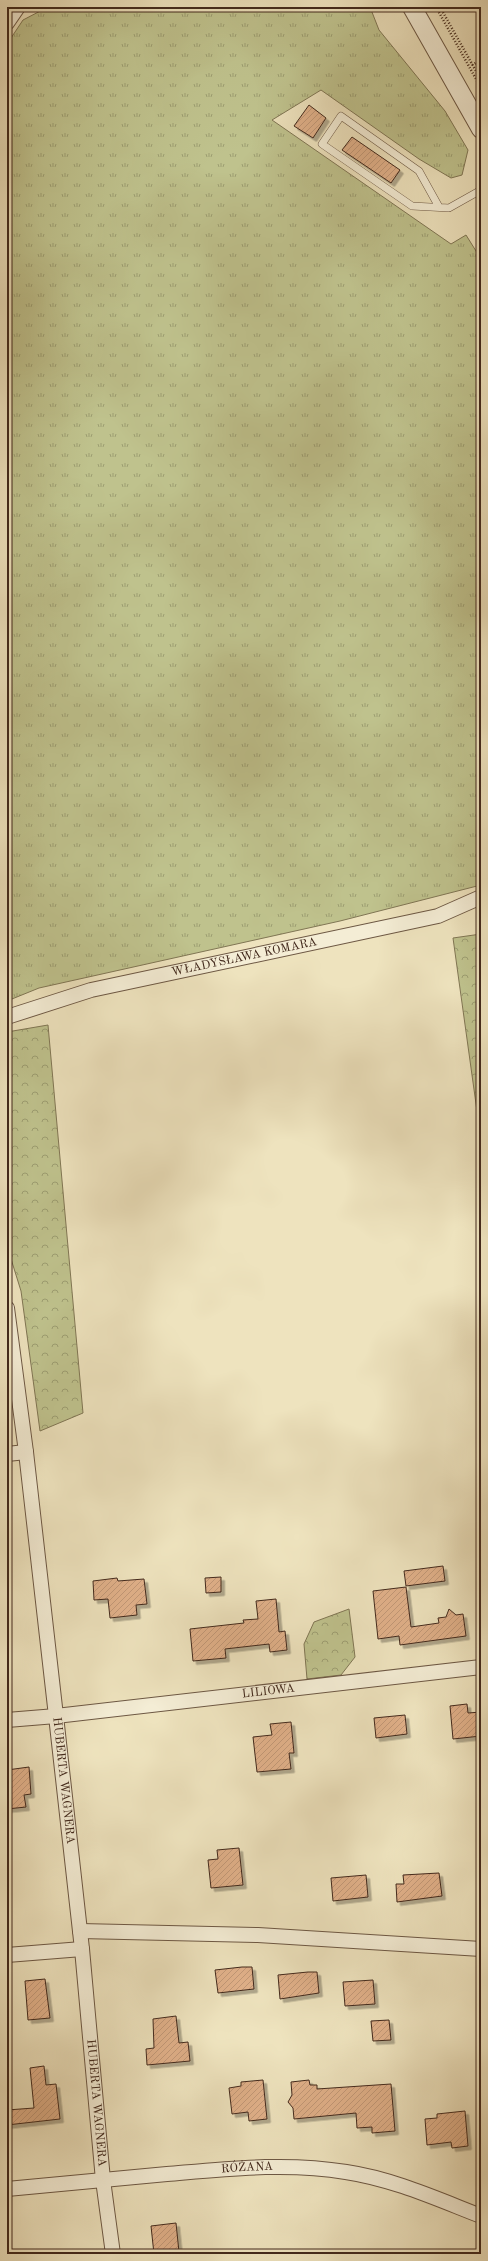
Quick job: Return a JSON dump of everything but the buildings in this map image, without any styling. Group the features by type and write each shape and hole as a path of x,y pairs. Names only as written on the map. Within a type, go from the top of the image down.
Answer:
{"street":[{"path":"7,23 18,7"},
{"path":"412,7 481,129"},
{"name":"WŁADYSŁAWA KOMARA","path":"7,1018 91,990 438,916 481,897"},
{"name":"HUBERTA WAGNERA","path":"7,1308 26,1452 56,1716 82,1949 103,2180 113,2254"},
{"path":"7,1454 26,1452"},
{"name":"LILIOWA","path":"7,1720 56,1716 481,1667"},
{"path":"80,1931 258,1934 481,1949"},
{"path":"7,1955 82,1949"},
{"name":"RÓŻANA","path":"7,2189 259,2167 330,2170 385,2180 481,2216"}],"lane":[{"path":"439,207 419,171 341,116 322,144 412,206 449,208 481,190"}],"path":[{"path":"436,7 481,80"},
{"path":"440,7 481,88"},
{"path":"464,70 481,60"}],"green space":[{"path":"48,7 370,7 379,30 445,111 468,150 462,175 451,178 419,159 321,90 272,120 451,244 466,235 481,259 481,885 340,921 39,988 7,1001 7,44 23,20"},
{"path":"481,934 481,1140 453,938"},
{"path":"48,1025 83,1413 40,1431 21,1291 7,1246 7,1032"},
{"path":"349,1609 355,1657 341,1675 307,1679 304,1644 314,1622"}]}
